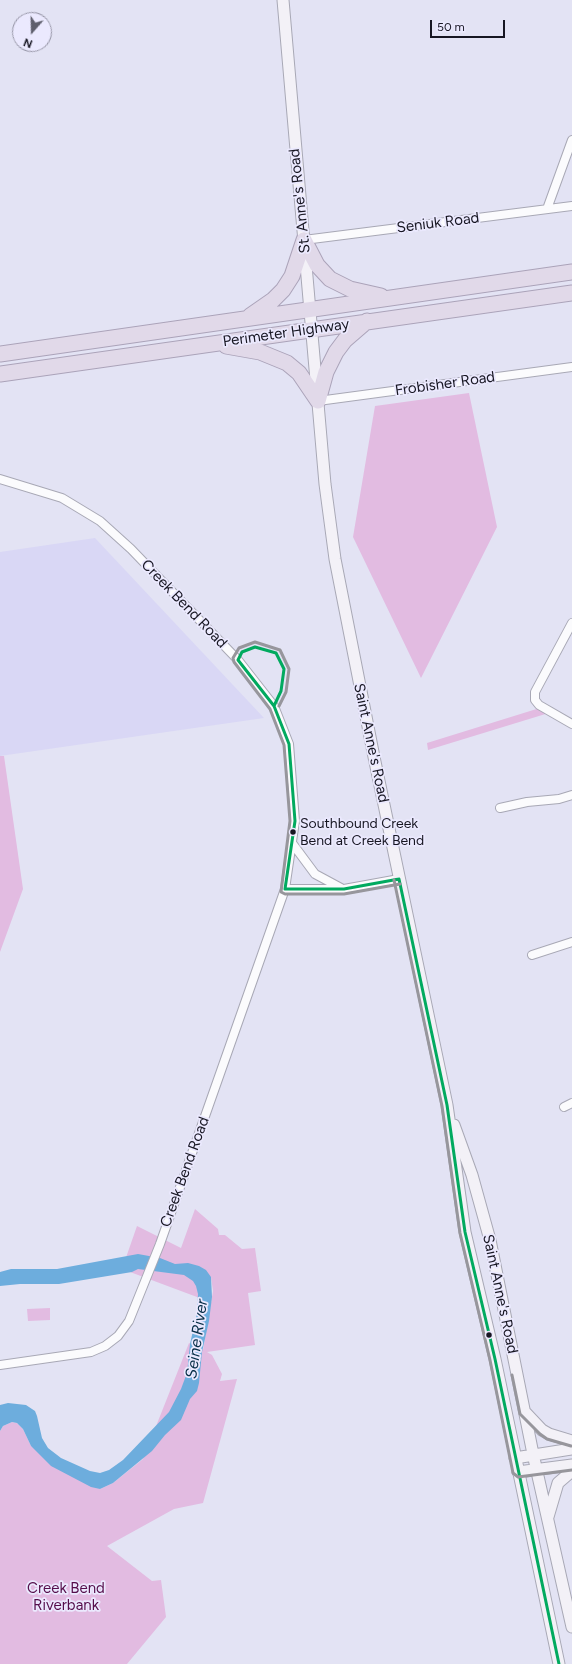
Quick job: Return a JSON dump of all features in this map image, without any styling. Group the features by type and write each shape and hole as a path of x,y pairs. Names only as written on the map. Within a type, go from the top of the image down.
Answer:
{"highway":[{"path":"304,240 317,264 330,279 350,289 388,298"},
{"path":"247,318 267,305 283,290 292,276 304,240"},
{"name":"Perimeter Highway","path":"0,354 572,272"},
{"name":"Perimeter Highway","path":"0,374 572,293"},
{"path":"318,401 326,372 336,352 345,340 368,321"},
{"path":"215,344 260,352 287,363 299,373 318,401"}],"main road":[{"name":"St. Anne's Road","path":"283,0 318,401"},
{"name":"Saint Anne's Road","path":"318,401 326,492 334,554 399,880 447,1105 465,1232 493,1351 559,1664"},
{"name":"Saint Anne's Road","path":"447,1105 467,1160 490,1240 533,1454 572,1627"},
{"path":"524,1411 542,1430 549,1434 572,1441"},
{"path":"515,1458 572,1449"},
{"path":"518,1472 572,1465"},
{"path":"547,1519 558,1483 572,1471"}],"street":[{"path":"546,209 572,140"},
{"name":"Seniuk Road","path":"304,240 572,206"},
{"name":"Frobisher Road","path":"318,401 572,367"},
{"name":"Creek Bend Road","path":"0,479 62,498 100,521 131,549 238,660 274,706 289,744 295,821 286,889 160,1244 129,1321 118,1336 105,1346 91,1352 0,1364"},
{"path":"572,623 534,692 535,700 539,705 572,724"},
{"path":"500,808 527,802 559,799 572,795"},
{"path":"292,843 315,874 344,889"},
{"path":"286,889 344,889 399,880"},
{"path":"532,955 572,942"},
{"path":"564,1107 572,1103"}],"shaded area":[{"path":"95,538 264,718 0,756 0,552"}],"green space":[{"path":"469,393 497,527 421,678 353,537 375,406"},
{"path":"543,707 552,712 428,750 427,743"},
{"path":"0,756 4,756 23,889 0,952"},
{"name":"Creek Bend Riverbank","path":"195,1209 218,1229 219,1235 225,1235 242,1249 255,1248 261,1291 248,1293 255,1345 207,1352 212,1355 222,1374 220,1381 237,1379 203,1503 174,1509 107,1546 152,1581 161,1580 166,1617 127,1664 0,1664 0,1431 3,1426 12,1422 17,1423 23,1429 31,1446 100,1489 113,1483 143,1459 189,1343 203,1350 213,1291 211,1277 205,1300 122,1269 137,1226 181,1248"},
{"path":"50,1308 50,1320 28,1321 27,1309"}],"water":[{"name":"Seine River","path":"138,1254 160,1258 175,1264 188,1263 199,1266 206,1270 211,1277 212,1297 209,1321 202,1352 199,1383 197,1391 190,1399 181,1420 165,1435 152,1451 113,1483 100,1489 91,1487 51,1466 31,1446 23,1429 17,1423 12,1422 3,1426 0,1431 0,1405 8,1403 26,1405 35,1411 42,1438 48,1448 61,1458 90,1471 100,1473 109,1470 123,1460 169,1412 181,1389 187,1373 190,1344 197,1313 198,1294 196,1286 193,1281 184,1275 138,1269 132,1272 59,1284 20,1284 0,1286 0,1272 11,1269 57,1269"}],"transit line":[{"path":"279,706 286,692 289,669 280,650 255,642 239,648 233,658 234,662 270,709 284,745 290,821 281,892 285,894 344,894 400,884"},
{"path":"255,647 276,653 284,669 281,691 274,706 238,660 242,652 255,647"},
{"path":"274,706 289,744 295,821 285,889 344,889 399,879"},
{"path":"399,879 447,1105 465,1232 495,1359 559,1664"},
{"path":"394,880 442,1106 460,1233 490,1360 513,1473 518,1477 572,1470"},
{"path":"512,1375 520,1414 547,1439 571,1446"}],"place":[{"name":"Southbound Creek Bend at Creek Bend","path":"293,832"}]}
